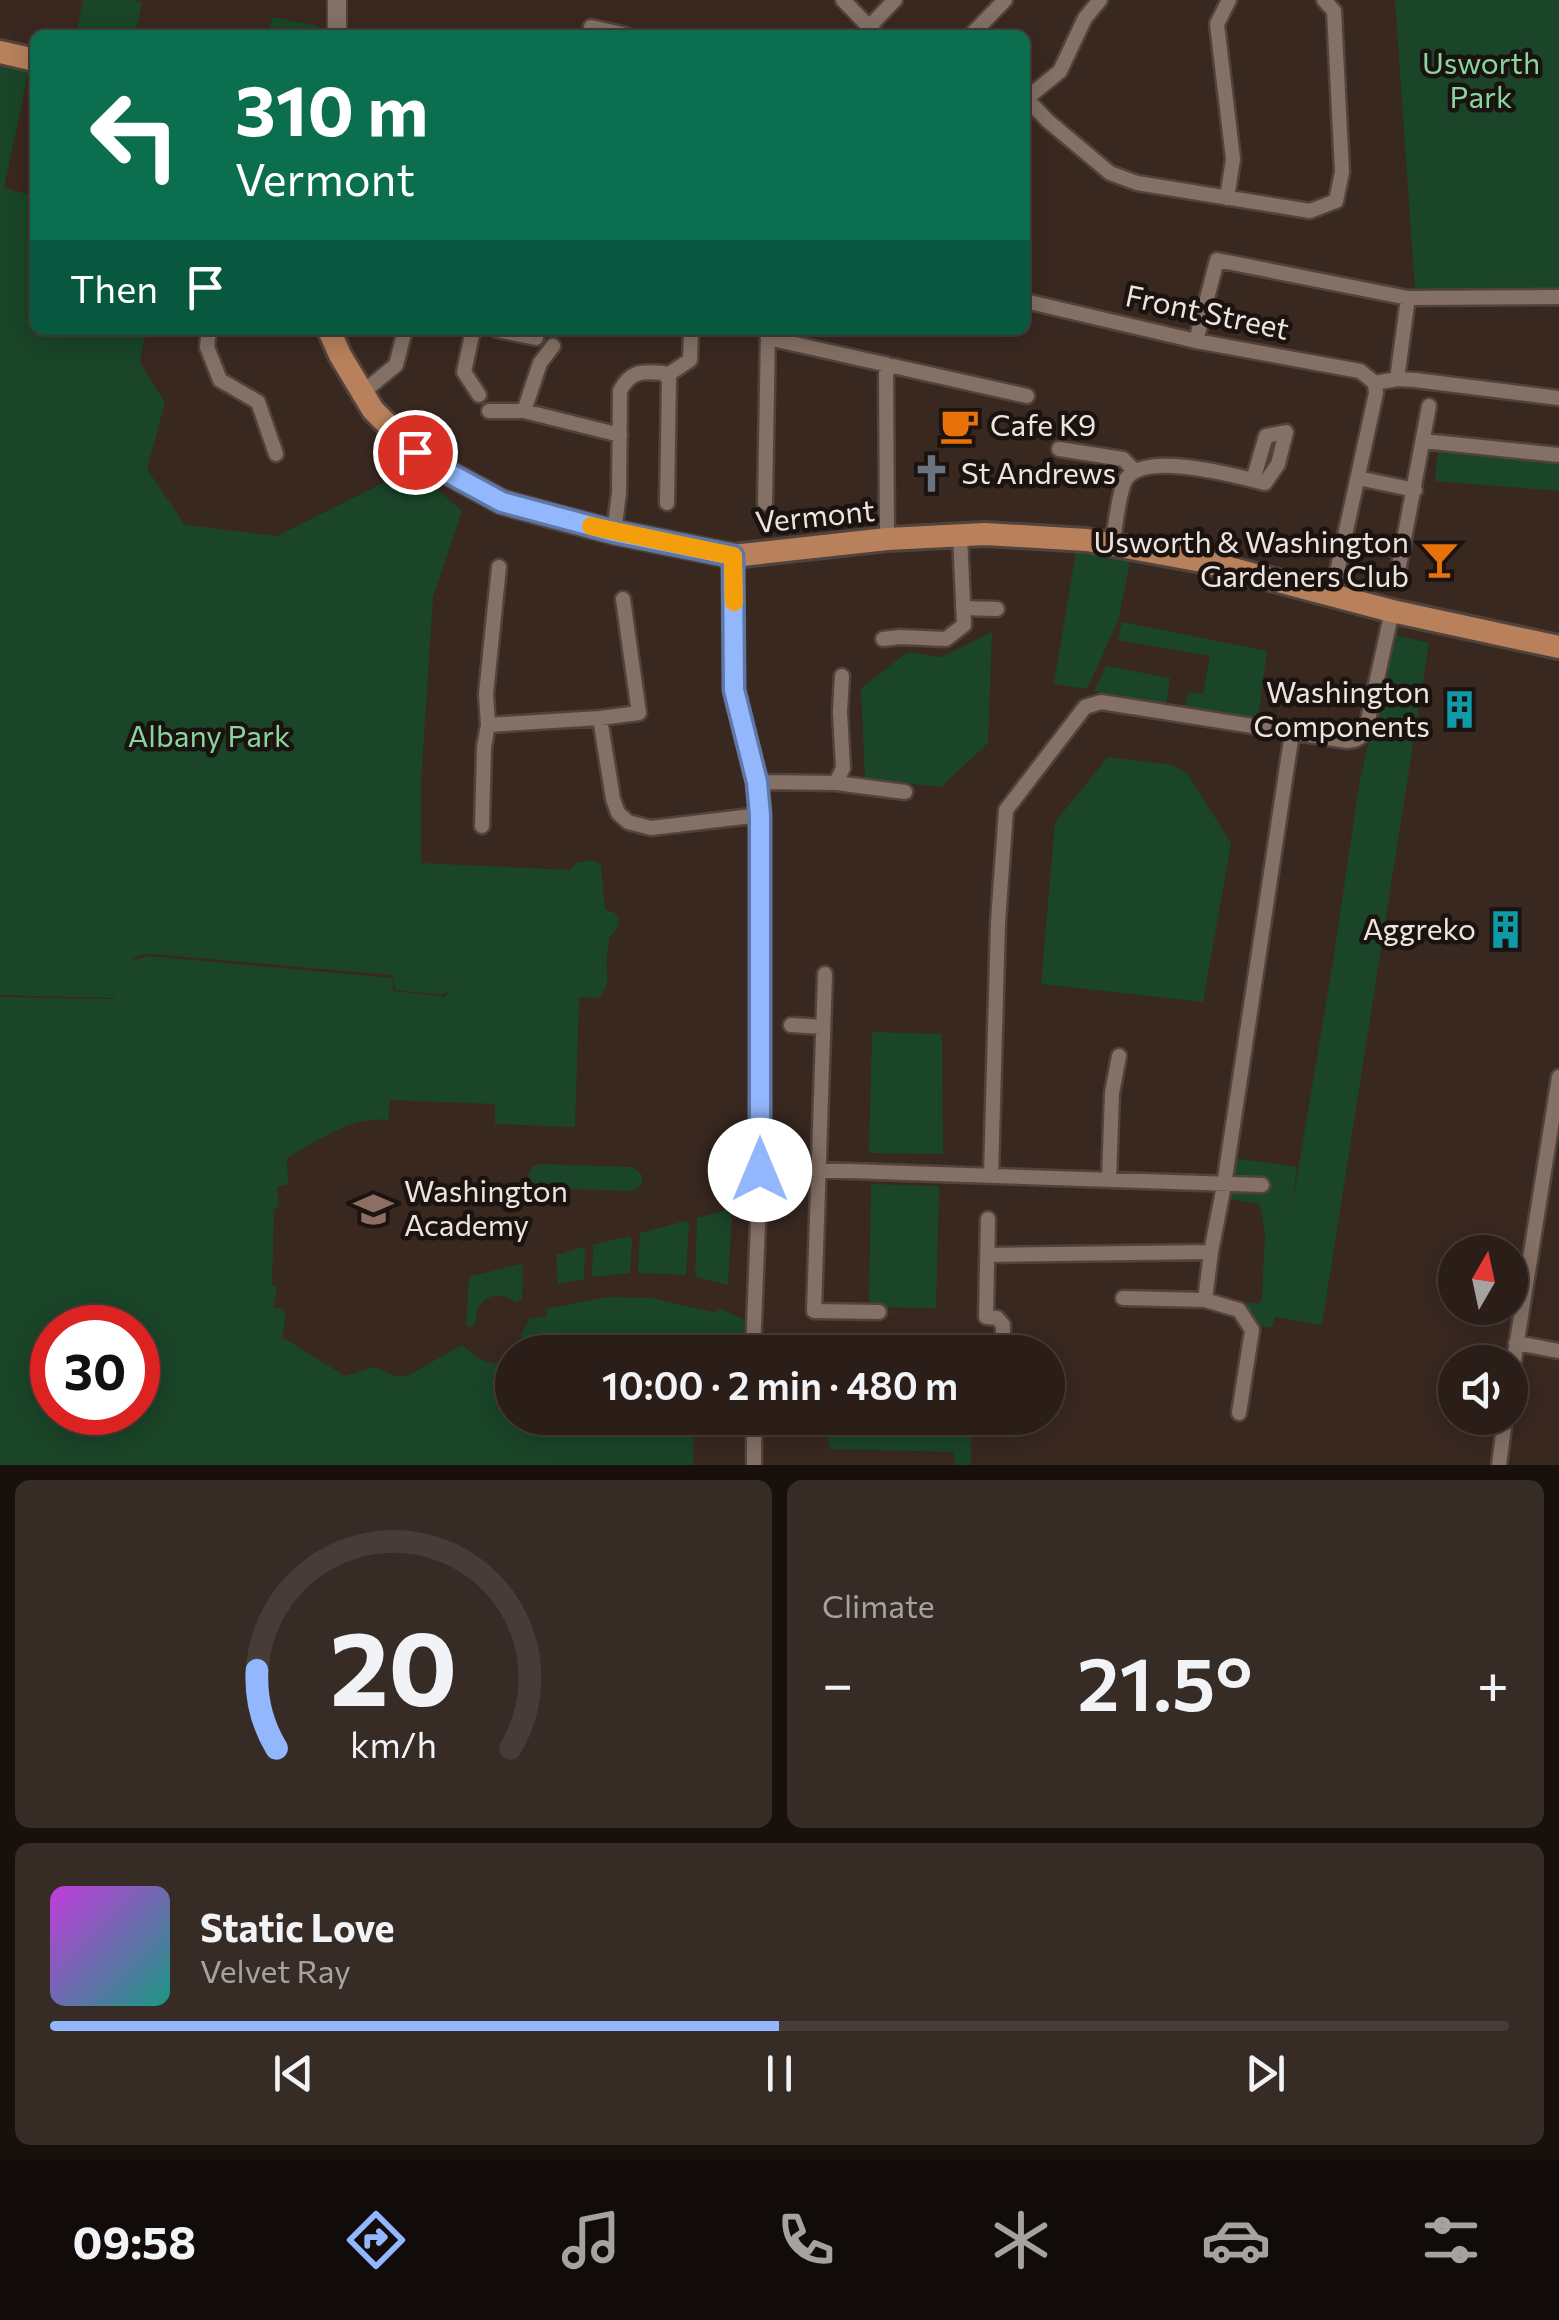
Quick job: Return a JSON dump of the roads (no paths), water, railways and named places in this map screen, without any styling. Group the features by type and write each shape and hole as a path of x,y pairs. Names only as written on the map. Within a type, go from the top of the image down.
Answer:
{"main road":[{"path":"0,52 30,59"},
{"name":"Vermont","path":"332,335 374,410 407,445 434,465 502,502 614,532 733,556 960,535 1070,538 1202,561 1392,611 1559,647"}],"street":[{"path":"337,0 337,30"},
{"path":"843,0 872,30"},
{"path":"874,30 896,0"},
{"path":"976,30 1005,0"},
{"path":"1030,95 1060,71 1085,18 1100,0"},
{"path":"1227,198 1233,159 1217,24 1229,0"},
{"path":"1030,102 1110,172 1138,183 1310,211 1336,201 1342,172 1334,12 1324,0"},
{"path":"591,27 604,30"},
{"path":"1196,341 1217,260 1408,298 1559,297"},
{"path":"1398,379 1408,298"},
{"name":"Front Street","path":"1030,301 1196,341 1360,371 1375,382"},
{"path":"208,335 207,348 220,380 258,402 276,454"},
{"path":"362,393 396,365 404,335"},
{"path":"472,335 464,372 479,395"},
{"path":"521,335 536,338"},
{"path":"666,376 690,360 692,335"},
{"path":"765,503 768,335"},
{"path":"772,335 1028,396"},
{"path":"524,412 540,363 553,346"},
{"path":"886,364 887,539"},
{"path":"614,532 619,493 620,391 626,380 641,371 663,372 669,379 667,503"},
{"path":"1332,596 1376,394 1375,382 1398,379 1559,398"},
{"path":"1396,582 1429,406"},
{"path":"489,411 524,412 620,435"},
{"path":"1423,441 1559,455"},
{"path":"1059,448 1123,459 1135,471"},
{"path":"1112,546 1125,480 1135,471 1171,465 1253,480"},
{"path":"1358,478 1415,490"},
{"path":"883,639 946,639 964,625 960,535"},
{"path":"733,556 734,690 757,782 760,815 760,1168 754,1335"},
{"path":"482,826 486,694 499,567"},
{"path":"488,725 640,713 624,600"},
{"path":"963,608 997,609"},
{"path":"991,1175 998,922 1006,810 1085,707 1101,702 1358,740 1364,734 1392,611"},
{"path":"836,784 843,768 842,676"},
{"path":"600,718 613,800 618,813 628,822 651,828 760,815"},
{"path":"1205,1300 1292,733"},
{"path":"757,782 836,784 906,792"},
{"path":"825,974 814,1310 878,1312"},
{"path":"790,1025 823,1027"},
{"path":"1110,1180 1112,1093 1119,1056"},
{"path":"1559,1077 1516,1344 1559,1352"},
{"path":"760,1168 1262,1185"},
{"path":"988,1220 986,1317 1003,1324 1003,1335"},
{"path":"988,1254 1211,1252"},
{"path":"1123,1298 1205,1300 1238,1310 1252,1330 1239,1413"},
{"path":"754,1435 754,1465"},
{"path":"1499,1465 1503,1435"}],"place":[{"name":"Cafe K9","path":"960,426"},
{"name":"St Andrews","path":"931,474"},
{"name":"Usworth & Washington Gardeners Club","path":"1439,560"},
{"name":"Washington Components","path":"1460,710"},
{"name":"Aggreko","path":"1506,930"},
{"name":"Washington Academy","path":"374,1209"}],"park label":[{"name":"Usworth Park","path":"1481,81"},
{"name":"Albany Park","path":"209,737"}]}
